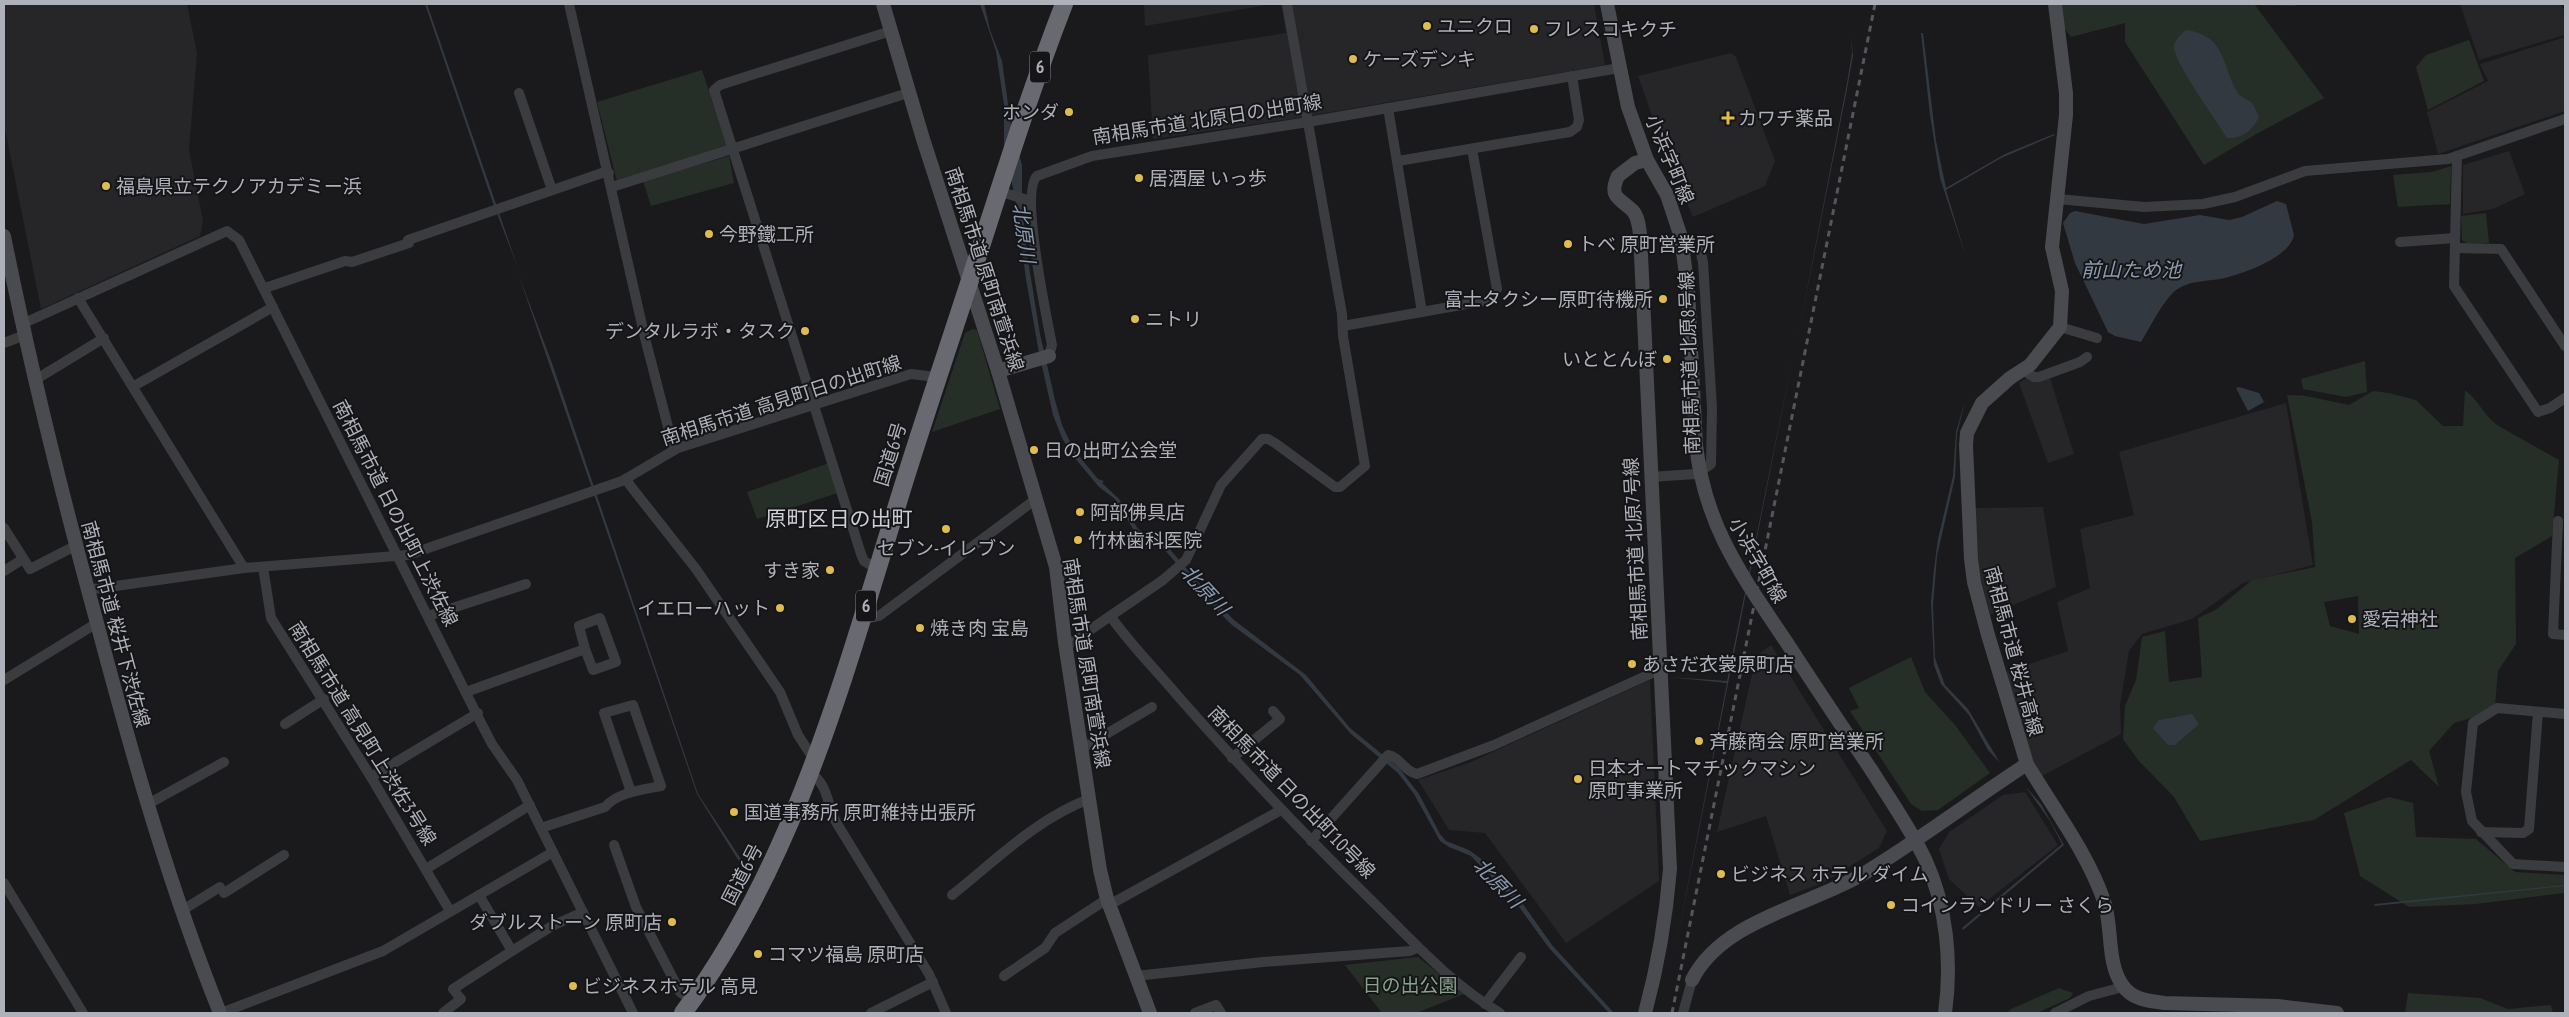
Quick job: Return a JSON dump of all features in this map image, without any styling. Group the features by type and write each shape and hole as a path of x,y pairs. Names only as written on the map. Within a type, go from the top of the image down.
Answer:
{"highway":[{"name":"国道6号","path":"687,1010 754,900 778,851 812,766 862,619 936,377 969,281 1005,189 1018,130 1064,4"}],"street":[{"path":"569,4 609,173 645,338 674,450"},
{"name":"南相馬市道 原町南萱浜線","path":"883,4 911,92 923,139 998,371 1056,567 1081,749 1108,902 1150,1013"},
{"path":"1066,647 1176,570 1186,560 1221,485 1262,439 1268,439 1275,443 1335,487 1340,486 1365,466 1343,326 1287,4"},
{"name":"小浜字町線","path":"1607,4 1628,107 1647,160 1666,195 1682,246 1688,290 1696,445 1699,472 1706,499 1728,552 1872,771 1915,839 1926,862 1944,925 1948,958 1945,1013"},
{"path":"2055,4 2066,93 2066,114 2052,248 2062,292 2060,327 2098,338"},
{"path":"877,569 864,561 861,554 714,90 720,85 891,31"},
{"name":"南相馬市道 北原日の出町線","path":"998,371 1049,356 1052,346 1028,201 1032,183 1037,176 1092,156 1308,122 1619,68"},
{"path":"1398,161 1570,132 1577,127 1579,120 1572,76"},
{"path":"612,187 911,92"},
{"path":"519,93 552,190"},
{"path":"1388,108 1422,312"},
{"path":"2058,199 2144,207 2186,206 2235,197 2305,171 2424,163 2457,156 2565,119"},
{"path":"1343,326 1489,300 1497,288 1472,149"},
{"path":"2457,156 2454,286 2538,412 2550,408 2565,398"},
{"name":"南相馬市道 北原7号線","path":"1645,1013 1658,964 1670,869 1639,224 1632,210 1618,200 1614,192 1618,176 1635,163 1647,160"},
{"path":"265,288 345,261 352,262 376,254 408,243 408,240 602,173 609,173"},
{"path":"1005,189 1028,201"},
{"name":"南相馬市道 日の出町上渋佐線","path":"4,343 23,329 78,298 227,231 232,232 239,240 265,288 492,744 518,780 633,1013"},
{"name":"南相馬市道 桜井下渋佐線","path":"4,236 6,256 75,546 148,804 181,911 220,1013"},
{"path":"2400,242 2455,243 2501,248 2565,346"},
{"name":"南相馬市道 北原8号線","path":"1650,478 1696,474 1711,464 1712,408 1703,262 1699,245 1682,246"},
{"path":"78,298 134,386 244,568"},
{"path":"134,386 273,307"},
{"name":"南相馬市道 桜井高線","path":"1692,980 1703,960 1742,931 1786,908 1847,882 2027,764 1992,651 1974,582 1970,540 1966,445 1968,433 1982,403 2043,352 2060,327"},
{"path":"35,380 104,338"},
{"path":"2023,370 2034,377 2039,377 2080,362 2087,357"},
{"name":"南相馬市道 高見町日の出町線","path":"88,590 244,568 398,557 627,478 674,450 911,374 936,377"},
{"path":"627,478 629,484 696,569 780,692 812,766 824,785 829,808 836,822 933,982 946,1013"},
{"path":"862,619 879,616 1036,499"},
{"path":"2558,521 2553,634 2565,635"},
{"path":"4,528 30,569 75,546"},
{"path":"4,571 23,559"},
{"name":"南相馬市道 高見町上渋佐3号線","path":"263,567 271,618 324,699 450,911"},
{"path":"428,616 526,584"},
{"name":"南相馬市道 日の出町10号線","path":"1111,617 1144,660 1232,758 1311,841 1417,948 1485,1004 1500,1013"},
{"path":"600,618 616,662 593,670 585,649 579,626 600,618"},
{"path":"4,680 97,623"},
{"path":"466,692 585,649"},
{"path":"1311,841 1385,759 1392,756 1412,774 1417,774 1494,745 1659,670"},
{"path":"285,724 324,699"},
{"path":"541,828 605,807 612,800 631,792 660,786 633,705 604,713 631,792"},
{"path":"1081,749 1152,707"},
{"path":"2565,714 2496,708 2473,723 2466,792 2472,821 2513,864 2565,867"},
{"path":"1232,758 1280,719 1273,711"},
{"path":"2481,832 2523,833 2528,829 2538,712"},
{"path":"371,777 478,713"},
{"path":"148,804 224,762"},
{"path":"2027,764 2098,888 2108,919 2116,971 2123,987 2129,993 2146,1000 2246,1009 2337,1013"},
{"path":"952,895 1052,816 1089,799"},
{"path":"426,869 530,805"},
{"path":"1004,976 1045,948 1055,932 1281,810"},
{"path":"614,845 636,907 680,992 687,1010"},
{"path":"220,1013 383,951 553,852"},
{"path":"181,911 284,855"},
{"path":"4,883 83,1013"},
{"path":"479,895 512,951"},
{"path":"443,1013 461,998 453,989 552,926 583,912"},
{"path":"1136,976 1272,961 1410,951 1417,948"},
{"path":"1485,1004 1521,957"},
{"path":"1684,1013 1692,980"},
{"path":"871,1013 933,982"},
{"path":"2055,1013 2089,996 2123,987"},
{"path":"1195,1013 1216,1005 1221,1013"}],"shaded area":[{"name":"福島県立テクノアカデミー浜","path":"4,4 187,4 197,53 189,150 203,221 200,236 41,309 4,124"},
{"path":"1144,4 1272,4 1145,26"},
{"path":"1281,4 1594,4 1605,65 1297,118 1153,139 1148,55 1286,33"},
{"path":"2460,4 2560,4 2565,11 2565,35 2479,60"},
{"path":"2565,37 2565,111 2438,154 2427,112 2488,81 2480,64"},
{"path":"1731,53 1736,57 1775,161 1765,186 1693,217 1662,144 1638,76"},
{"path":"2509,151 2525,194 2493,209 2463,214 2463,165"},
{"path":"2028,377 2035,381 2050,378 2074,454 2048,463 2019,383"},
{"path":"2286,403 2313,565 2243,583 2192,619 2142,634 2129,651 2120,705 2121,734 2042,776 2029,752 2005,672 2068,651 2057,602 2090,588 2080,529 2134,515 2119,452"},
{"path":"2043,507 2056,587 1990,615 1979,571 1974,508"},
{"path":"1771,645 1887,831 1879,848 1825,882 1790,895 1766,816 1717,832 1756,656"},
{"path":"1650,680 1659,881 1566,943 1485,833 1449,830 1418,780 1471,762"},
{"path":"2025,792 2058,845 1979,907 1949,879 1939,849 1949,832 2003,795"}],"green space":[{"path":"2059,4 2297,4 2295,6 2255,5 2324,98 2258,133 2204,165 2125,42 2125,23 2071,37 2060,22"},
{"path":"2469,40 2484,81 2428,110 2416,67 2426,55"},
{"path":"702,70 728,148 617,181 597,102"},
{"path":"729,156 734,183 651,206 643,181"},
{"path":"2451,166 2450,204 2398,207 2393,175 2432,172"},
{"path":"2486,213 2489,243 2468,244 2462,240 2461,216"},
{"path":"973,329 977,330 1000,409 932,432 965,333"},
{"path":"2365,361 2367,392 2346,397 2303,389 2301,379"},
{"path":"2465,390 2497,425 2559,460 2552,536 2515,558 2516,644 2498,671 2495,705 2478,716 2454,723 2429,751 2439,787 2411,760 2314,820 2200,841 2174,797 2138,760 2123,739 2125,706 2136,680 2142,637 2165,631 2169,682 2202,677 2198,618 2217,609 2252,580 2315,567 2312,522 2287,395 2306,396 2349,405 2373,391 2389,393 2416,400 2443,426 2463,426","holes":["2358,596 2359,634 2330,626 2324,602"]},
{"path":"829,463 838,493 757,519 747,492"},
{"path":"1911,657 1925,692 1955,725 1990,773 1938,810 1922,811 1911,804 1850,711 1859,708 1849,688"},
{"path":"2389,797 2413,803 2416,837 2476,839 2515,872 2565,875 2564,893 2476,904 2409,907 2360,876 2344,813"},
{"name":"日の出公園","path":"1418,957 1464,994 1416,1013 1382,1013 1345,965"},
{"path":"2059,988 2073,993 2070,998 2037,1013 2007,1013 2011,1009"},
{"path":"2408,993 2480,998 2508,1009 2551,1005 2553,1013 2405,1013"}],"water":[{"path":"425,4 427,4 518,268 493,203"},
{"name":"北原川","path":"980,4 984,4 990,30 1002,61 1011,125 1022,165 1022,207 1027,254 1040,334 1062,425 1074,450 1098,479 1104,481 1102,483 1119,499 1138,529 1167,546 1212,598 1234,620 1306,675 1350,728 1399,768 1419,794 1440,834 1446,841 1469,850 1480,858 1518,897 1552,945 1614,1013 1609,1013 1549,948 1514,900 1471,856 1440,841 1414,794 1398,773 1351,734 1300,675 1232,625 1163,548 1135,532 1115,499 1099,487 1073,456 1062,438 1053,415 1039,353 1026,279 1016,203 1004,145 1004,105 996,51"},
{"path":"2186,30 2209,38 2220,52 2237,92 2254,106 2259,117 2254,126 2246,133 2237,137 2227,138 2187,76 2175,52 2174,45"},
{"path":"1921,33 1923,33 1936,141 1946,188 2005,154 2055,135 2001,158 1946,190 1966,257 1940,178 1930,115"},
{"path":"1851,37 1853,56 1796,346 1847,83 1852,53"},
{"name":"前山ため池","path":"2277,201 2286,204 2294,235 2284,251 2263,264 2239,274 2179,288 2163,305 2141,342 2115,336 2108,332 2075,263 2063,223 2070,213 2075,211 2144,224 2200,215 2229,220 2242,217"},
{"path":"518,273 553,366 698,794 750,873 747,874 697,794"},
{"path":"1793,356 1673,961 1727,683 1669,677 1727,681"},
{"path":"2239,387 2259,393 2264,402 2248,411 2236,388"},
{"path":"1965,401 1957,434 1955,477 1937,556 1933,605 1935,658 1945,685 1968,709 2000,763 1988,750 1969,715 1941,684 1934,665 1931,602 1934,569 1938,539 1953,476 1956,432"},
{"path":"2192,714 2199,724 2175,745 2168,745 2153,728 2159,720"},
{"path":"2025,786 2041,804 2064,845 1963,930 1962,928 2062,844 2050,821"},
{"path":"2565,886 2374,906 2375,904"}],"railway":[{"path":"1672,1013 1875,4"}],"place":[{"name":"ユニクロ","path":"1427,26"},
{"name":"フレスコキクチ","path":"1534,29"},
{"name":"ケーズデンキ","path":"1353,59"},
{"name":"ホンダ","path":"1069,112"},
{"name":"カワチ薬品","path":"1728,118"},
{"name":"居酒屋 いっ歩","path":"1139,178"},
{"name":"福島県立テクノアカデミー浜","path":"106,186"},
{"name":"今野鐵工所","path":"709,234"},
{"name":"トベ 原町営業所","path":"1568,244"},
{"name":"富士タクシー原町待機所","path":"1663,299"},
{"name":"ニトリ","path":"1135,319"},
{"name":"デンタルラボ・タスク","path":"805,331"},
{"name":"いととんぼ","path":"1667,359"},
{"name":"日の出町公会堂","path":"1034,450"},
{"name":"阿部佛具店","path":"1080,512"},
{"name":"セブン-イレブン","path":"946,529"},
{"name":"竹林歯科医院","path":"1078,540"},
{"name":"すき家","path":"830,570"},
{"name":"イエローハット","path":"780,608"},
{"name":"愛宕神社","path":"2352,619"},
{"name":"焼き肉 宝島","path":"920,628"},
{"name":"あさだ衣裳原町店","path":"1632,664"},
{"name":"斉藤商会 原町営業所","path":"1699,741"},
{"name":"日本オートマチックマシン 原町事業所","path":"1578,779"},
{"name":"国道事務所 原町維持出張所","path":"734,812"},
{"name":"ビジネス ホテル ダイム","path":"1721,874"},
{"name":"コインランドリー さくら","path":"1891,905"},
{"name":"ダブルストーン 原町店","path":"672,922"},
{"name":"コマツ福島 原町店","path":"758,954"},
{"name":"ビジネスホテル 高見","path":"573,986"}],"district":[{"name":"原町区日の出町","path":"839,519"}]}
